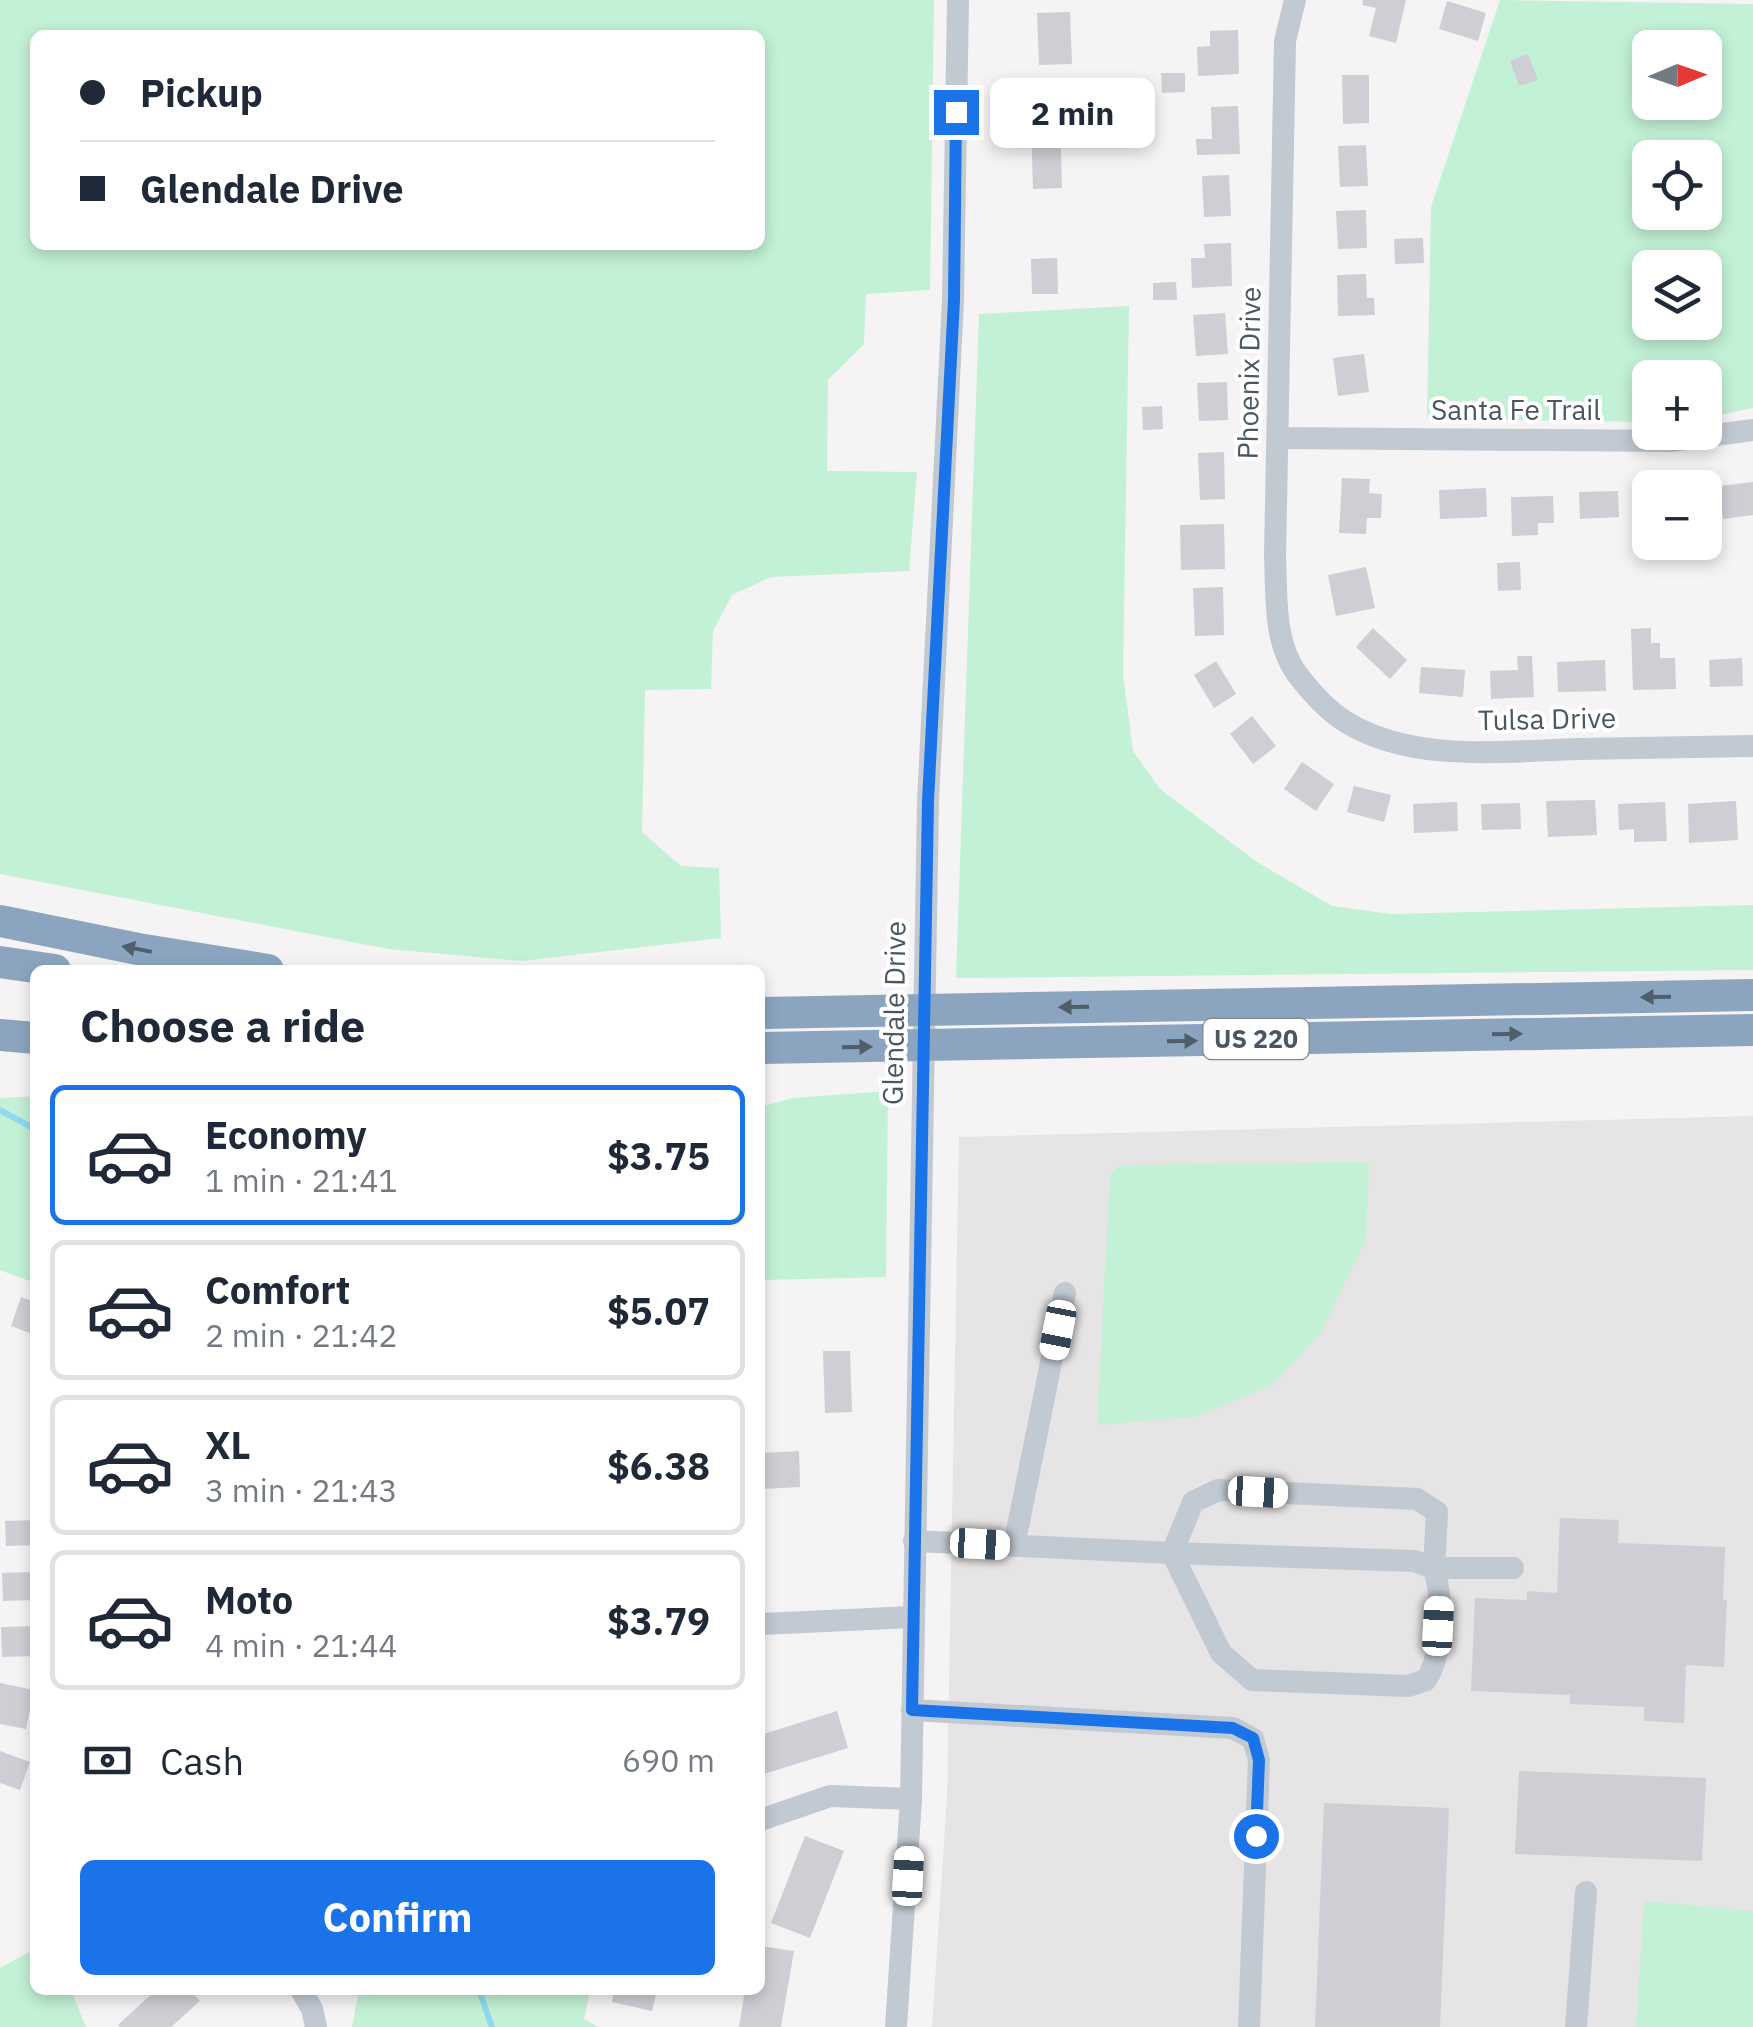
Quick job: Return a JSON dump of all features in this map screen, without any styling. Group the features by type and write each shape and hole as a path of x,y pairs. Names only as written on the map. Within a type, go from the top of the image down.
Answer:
{"highway":[{"path":"0,921 237,965"},
{"path":"0,962 30,966"},
{"name":"US 220","path":"765,1012 1753,995"},
{"name":"US 220","path":"765,1048 1753,1030"},
{"path":"0,1035 30,1038"},
{"path":"0,1058 30,1058"}],"street":[{"name":"Glendale Drive","path":"896,2027 911,1798 926,921 933,685 954,300 958,0"},
{"name":"Phoenix Drive","path":"1296,0 1285,40 1274,556 1279,632 1296,672 1347,723"},
{"name":"Santa Fe Trail","path":"1278,438 1672,441 1753,430"},
{"name":"Tulsa Drive","path":"1347,723 1420,748 1496,751 1753,746"},
{"path":"1014,1546 1066,1294"},
{"path":"1218,1490 1417,1498 1437,1512 1434,1568 1440,1588 1436,1664 1426,1680 1408,1686 1252,1680 1221,1653 1172,1553 1192,1502 1218,1490"},
{"path":"914,1540 1414,1561 1434,1568 1513,1568"},
{"path":"765,1624 912,1617"},
{"path":"912,1710 1233,1728 1253,1738 1259,1760 1248,2027"},
{"path":"765,1818 830,1796 911,1798"},
{"path":"1576,2027 1586,1892"},
{"path":"305,1995 316,2027"}],"shaded area":[{"path":"1753,1116 1753,2027 932,2027 947,1796 959,1137"}],"green space":[{"path":"0,0 934,0 930,290 866,294 864,344 828,380 827,471 917,472 909,571 771,577 732,595 713,631 711,689 645,690 642,832 681,866 719,868 721,938 522,961 388,949 0,874"},
{"path":"1500,0 1753,4 1753,408 1722,414 1722,360 1632,360 1632,422 1427,419 1431,207"},
{"path":"1129,306 1123,674 1133,751 1160,789 1257,862 1332,906 1391,914 1753,905 1753,970 956,978 979,314"},
{"path":"888,1091 886,1277 765,1280 765,1106 793,1098"},
{"path":"30,1096 30,1281 0,1270 0,1098"},
{"path":"1369,1162 1366,1239 1320,1334 1272,1385 1195,1417 1097,1425 1110,1174 1121,1165"},
{"path":"1644,1901 1753,1911 1753,2027 1636,2027"},
{"path":"30,1952 30,1995 73,1995 86,2027 0,2027 0,1968"},
{"path":"358,1995 589,1995 584,2019 598,2027 352,2027"}],"building":[{"path":"1363,0 1406,0 1396,43 1369,36 1376,8 1362,5"},
{"path":"1447,1 1486,13 1478,41 1439,29"},
{"path":"1070,12 1072,64 1039,65 1037,13"},
{"path":"1238,30 1239,74 1198,76 1197,47 1210,46 1210,31"},
{"path":"1528,54 1538,80 1519,86 1510,61"},
{"path":"1161,73 1185,73 1185,92 1162,93"},
{"path":"1342,75 1369,75 1369,123 1343,124"},
{"path":"1238,106 1240,154 1197,155 1196,139 1212,139 1211,107"},
{"path":"1060,118 1062,188 1033,189 1031,119"},
{"path":"1366,145 1368,186 1340,187 1338,146"},
{"path":"1229,175 1231,216 1204,217 1202,176"},
{"path":"1366,210 1367,248 1338,249 1336,211"},
{"path":"1423,238 1424,263 1395,264 1394,239"},
{"path":"1231,243 1232,286 1192,288 1191,258 1205,258 1204,244"},
{"path":"1057,258 1058,294 1032,294 1031,259"},
{"path":"1366,274 1367,298 1374,298 1375,315 1338,316 1337,275"},
{"path":"1176,282 1177,300 1153,300 1153,283"},
{"path":"1225,313 1228,354 1196,356 1193,315"},
{"path":"1364,354 1369,392 1338,396 1333,358"},
{"path":"1227,382 1228,420 1199,421 1197,383"},
{"path":"1162,406 1163,429 1143,430 1142,407"},
{"path":"1224,452 1225,499 1200,500 1198,453"},
{"path":"1342,478 1370,479 1369,493 1382,494 1381,518 1367,518 1366,534 1339,533"},
{"path":"1753,482 1753,515 1723,519 1722,486"},
{"path":"1486,488 1487,517 1440,519 1439,490"},
{"path":"1618,491 1619,517 1580,519 1579,492"},
{"path":"1553,496 1554,523 1538,523 1538,535 1512,536 1511,497"},
{"path":"1224,524 1225,569 1181,570 1180,525"},
{"path":"1520,562 1521,590 1498,591 1497,563"},
{"path":"1366,567 1375,608 1336,616 1328,575"},
{"path":"1223,587 1224,635 1195,636 1193,588"},
{"path":"1373,628 1407,660 1390,679 1356,647"},
{"path":"1651,628 1651,643 1660,643 1660,658 1675,658 1676,689 1633,690 1631,629"},
{"path":"1517,656 1532,656 1534,697 1491,699 1490,671 1518,670"},
{"path":"1742,658 1743,686 1710,687 1709,660"},
{"path":"1605,660 1606,691 1558,692 1557,662"},
{"path":"1216,661 1236,694 1214,708 1194,675"},
{"path":"1421,667 1465,670 1463,697 1419,693"},
{"path":"1252,716 1276,746 1253,764 1230,734"},
{"path":"1302,762 1334,784 1316,811 1284,789"},
{"path":"1354,786 1391,795 1384,822 1347,812"},
{"path":"1595,800 1597,835 1548,837 1546,801"},
{"path":"1736,801 1738,840 1689,843 1688,804"},
{"path":"1457,802 1458,831 1414,833 1413,804"},
{"path":"1665,802 1667,841 1634,842 1634,829 1619,830 1618,804"},
{"path":"1520,803 1521,829 1482,830 1481,804"},
{"path":"21,1297 30,1300 30,1333 11,1326"},
{"path":"823,1351 850,1351 852,1412 825,1413"},
{"path":"799,1451 800,1487 765,1489 765,1453"},
{"path":"1560,1518 1619,1520 1618,1543 1725,1547 1724,1667 1686,1665 1684,1723 1644,1721 1644,1707 1570,1704 1570,1695 1471,1691 1475,1598 1527,1600 1527,1591 1557,1593"},
{"path":"30,1520 30,1545 6,1546 5,1521"},
{"path":"30,1572 30,1600 3,1601 2,1573"},
{"path":"30,1626 30,1656 2,1657 1,1627"},
{"path":"0,1683 30,1689 26,1729 0,1724"},
{"path":"837,1711 848,1748 765,1773 765,1733"},
{"path":"0,1751 30,1762 20,1790 0,1783"},
{"path":"1519,1771 1706,1778 1702,1861 1515,1854"},
{"path":"1324,1803 1449,1808 1440,2027 1315,2027"},
{"path":"805,1836 844,1851 810,1938 771,1923"},
{"path":"765,1947 794,1951 781,2027 739,2027 744,1995 765,1995"},
{"path":"151,1995 195,1995 200,2001 171,2027 118,2025"},
{"path":"613,1995 656,1995 652,2011 612,2002"}],"waterway":[{"path":"0,1110 30,1126"},
{"path":"481,1995 492,2027"}],"route":[{"path":"956,112 954,300 928,801 912,1710 1233,1728 1253,1738 1259,1760 1256,1836"}]}
